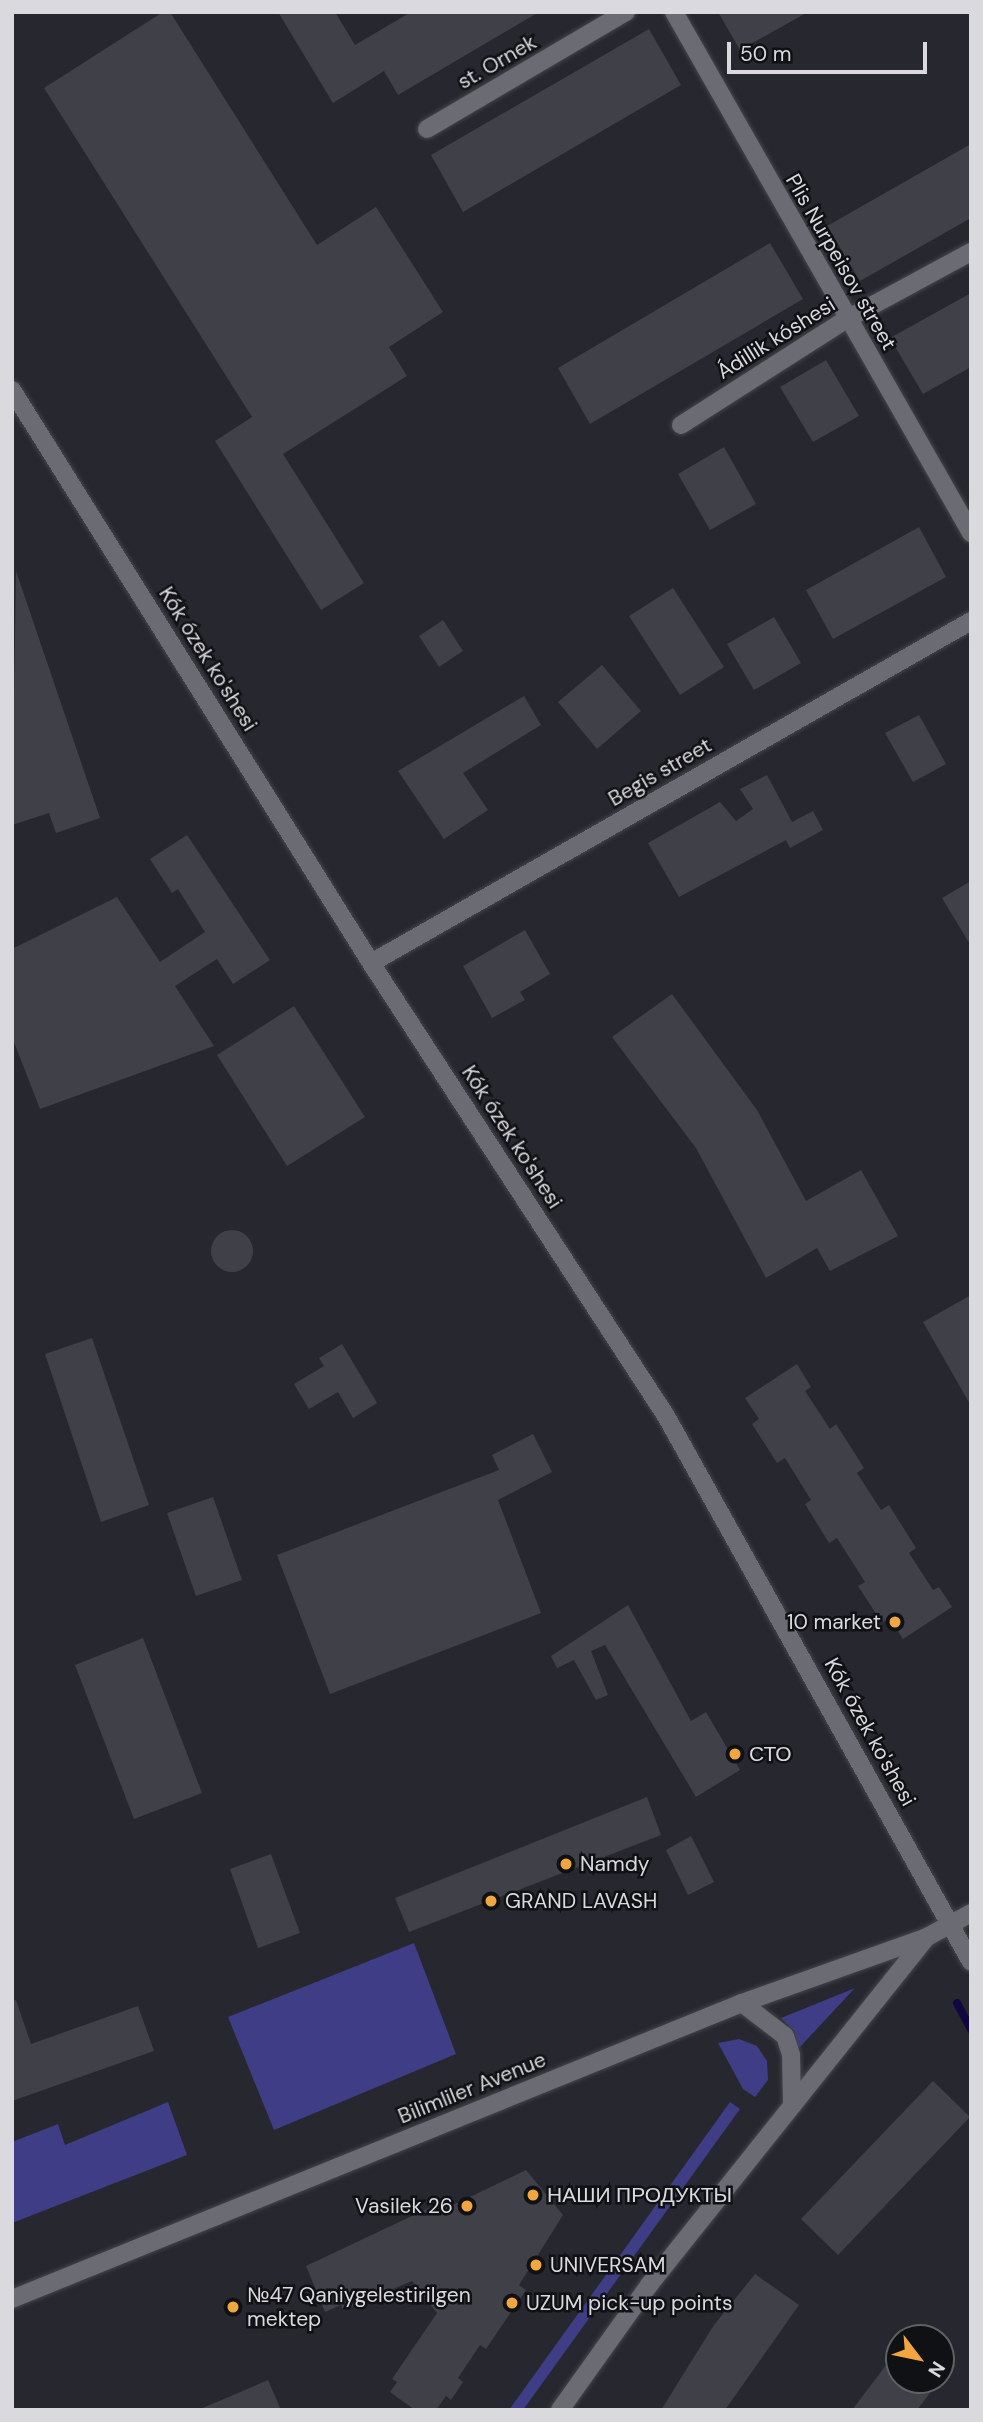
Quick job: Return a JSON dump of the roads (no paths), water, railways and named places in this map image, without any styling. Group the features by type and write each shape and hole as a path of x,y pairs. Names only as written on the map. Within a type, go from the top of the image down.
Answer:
{"street":[{"name":"st. Ornek","path":"427,129 626,12"},
{"name":"Plis Nurpeisov street","path":"674,12 971,533"},
{"name":"Ádillik kóshesi","path":"681,425 847,319 971,252"},
{"name":"Kók ózek ko'shesi","path":"12,390 371,963 666,1416 971,1962"},
{"name":"Begis street","path":"371,963 971,621"},
{"name":"Bilimliler Avenue","path":"12,2299 742,2003 927,1937 971,1913"},
{"path":"560,2410 649,2285 927,1937"},
{"path":"742,2003 785,2036 791,2055 792,2104"}],"waterway":[{"path":"957,2003 971,2029"}],"place":[{"name":"10 market","path":"895,1622"},
{"name":"СТО","path":"735,1754"},
{"name":"Namdy","path":"566,1864"},
{"name":"GRAND LAVASH","path":"491,1901"},
{"name":"НАШИ ПРОДУКТЫ","path":"533,2195"},
{"name":"Vasilek 26","path":"467,2206"},
{"name":"UNIVERSAM","path":"536,2265"},
{"name":"UZUM pick-up points","path":"512,2303"},
{"name":"№47 Qaniygelestirilgen mektep","path":"233,2307"}]}
